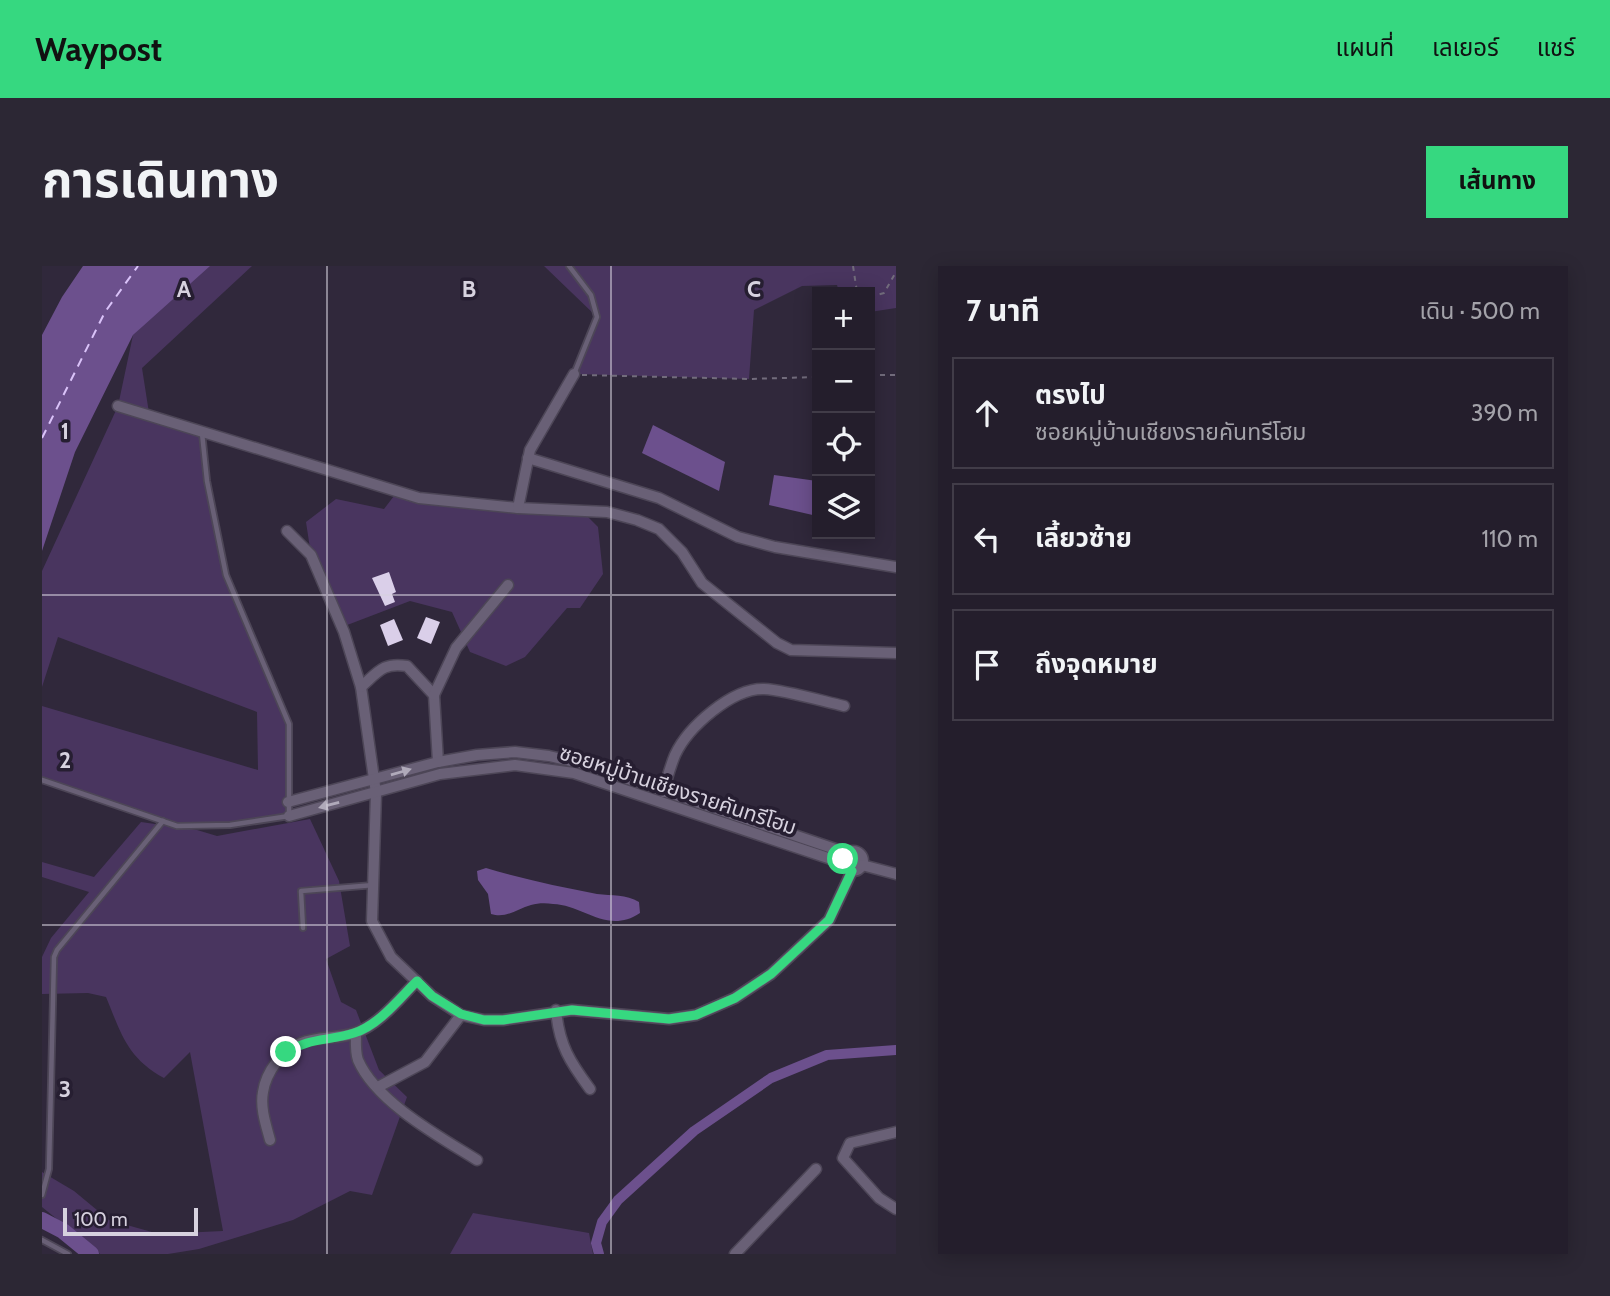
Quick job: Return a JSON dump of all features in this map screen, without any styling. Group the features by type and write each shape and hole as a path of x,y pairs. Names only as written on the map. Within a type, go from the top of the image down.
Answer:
{"street":[{"path":"518,508 528,458 574,374"},
{"path":"118,406 419,498 518,508 607,512 638,520 659,529 681,552 702,583 777,643 791,650 896,653"},
{"path":"528,458 659,498 738,537 775,547 896,567"},
{"path":"287,531 311,555 344,632 361,687 376,793 372,921 391,957 432,996 461,1014 484,1020 503,1020 556,1010 669,1019 696,1015 735,998 771,974 829,920 857,868 862,860 859,854 853,852 845,858 846,868 857,868 896,873"},
{"path":"438,762 434,695 456,648 508,584"},
{"path":"361,687 383,667 399,665 407,666 434,695"},
{"path":"663,792 676,753 696,728 723,702 734,696 763,689 844,706"},
{"path":"288,802 438,762 515,752 549,755 584,764 751,827"},
{"name":"ซอยหมู่บ้านเชียงรายคันทรีโฮม","path":"289,816 440,774 514,765 547,768 581,776 845,858"},
{"path":"270,1140 263,1108 263,1091 272,1067 286,1052 301,1043 356,1033 383,1015 417,981"},
{"path":"556,1010 558,1031 569,1060 590,1089"},
{"path":"378,1087 425,1062 461,1014"},
{"path":"356,1033 357,1058 378,1087 410,1118 477,1160"},
{"path":"896,1132 850,1143 843,1158 879,1198 896,1209"},
{"path":"735,1254 816,1169"}],"lane":[{"path":"569,266 591,295 597,317 574,374"},
{"path":"42,780 177,825 230,825 289,816 289,724 226,575 206,481 202,432"},
{"path":"514,765 515,752"},
{"path":"438,762 440,774"},
{"path":"581,776 584,764"},
{"path":"42,1195 49,1169 54,957 163,821"},
{"path":"303,928 301,891 374,885"},
{"path":"42,1240 68,1254"}],"path":[{"path":"853,266 856,287"},
{"path":"875,296 884,293 896,272"},
{"path":"574,374 749,379 812,377"},
{"path":"875,375 896,375"}],"shaded area":[{"path":"83,266 210,266 133,335 75,452 42,551 42,335 62,297"},
{"path":"200,266 252,266 142,368 149,413 202,432 207,481 226,575 289,724 289,816 230,825 177,826 42,780 42,706 258,770 257,712 58,637 42,687 42,571 118,406 133,335"},
{"path":"544,266 896,266 896,308 875,311 875,287 837,285 802,286 754,310 749,379 574,374 597,317"},
{"path":"653,425 725,462 719,491 642,453"},
{"path":"774,475 812,480 812,515 769,505"},
{"path":"397,492 582,511 598,527 603,574 580,608 567,608 525,657 506,666 470,652 452,612 410,601 342,627 311,555 306,522 336,499 384,509"},
{"path":"310,819 339,881 350,946 326,959 341,1002 356,1010 379,1070 407,1097 372,1195 350,1191 293,1220 199,1249 168,1254 100,1254 42,1207 42,1172 74,1191 109,1220 159,1234 223,1231 190,1052 164,1078 133,1053 121,1033 106,997 88,993 42,994 42,957 51,938 89,892 42,877 42,862 94,877 141,822 197,830 217,836"},
{"path":"486,868 569,889 629,898 639,902 640,913 628,919 606,920 575,909 545,903 507,914 491,914 488,894 478,880 477,871"},
{"path":"473,1213 589,1233 593,1254 450,1254"}],"building":[{"path":"389,572 396,592 392,594 395,602 385,606 372,578"},
{"path":"426,617 440,622 431,644 417,638"},
{"path":"394,619 403,640 388,646 380,625"}],"waterway":[{"path":"599,1254 596,1243 602,1222 618,1200 694,1131 771,1078 827,1055 896,1050"},
{"path":"42,1220 63,1231 91,1254"}],"ferry route":[{"path":"42,438 105,312 138,266"}],"route":[{"path":"286,1052 301,1043 356,1033 383,1015 417,981 432,996 461,1014 484,1020 503,1020 556,1010 669,1019 696,1015 735,998 771,974 829,920 852,871 844,866 843,859"}]}
